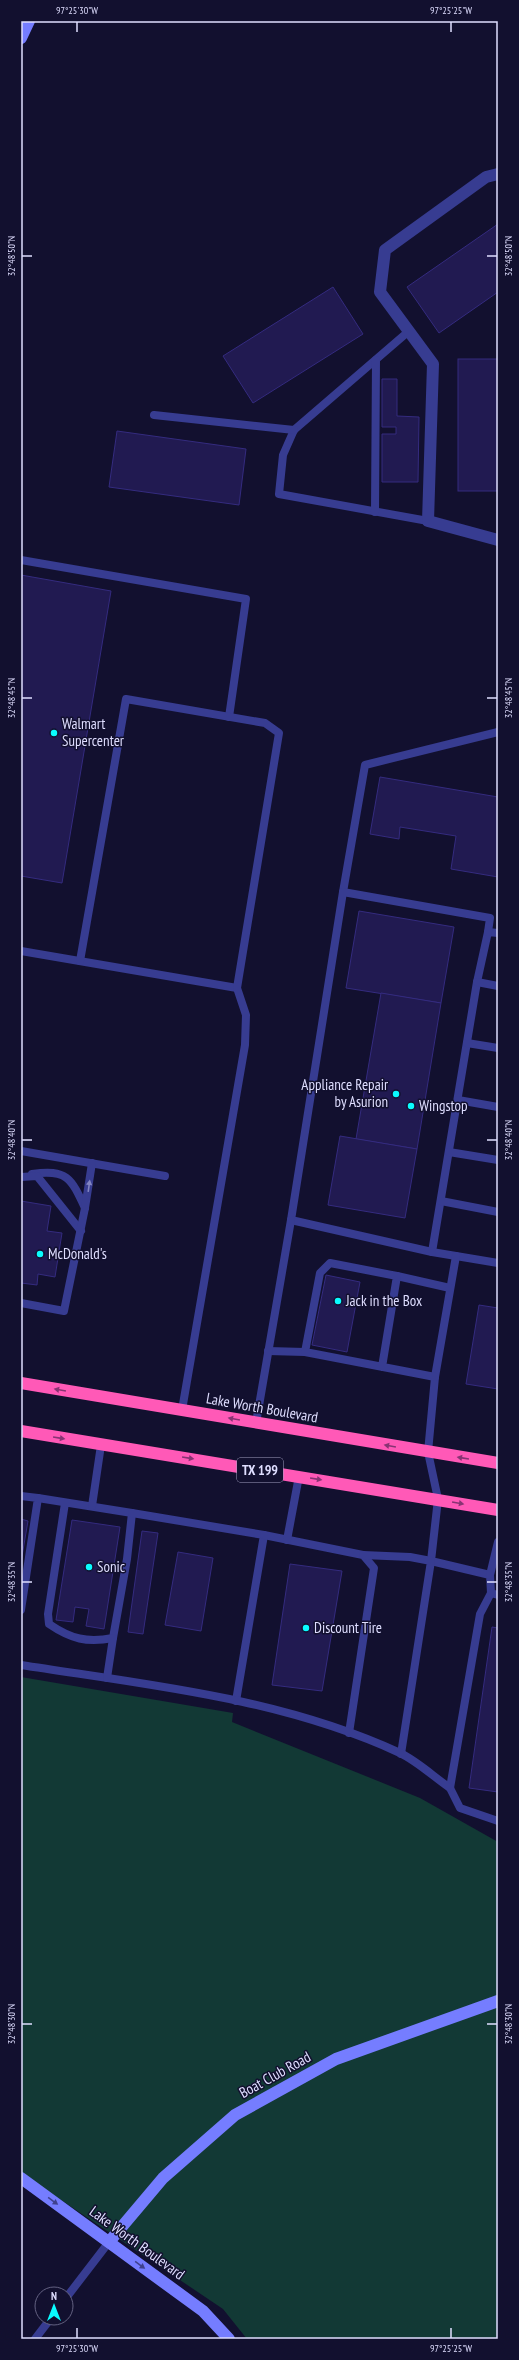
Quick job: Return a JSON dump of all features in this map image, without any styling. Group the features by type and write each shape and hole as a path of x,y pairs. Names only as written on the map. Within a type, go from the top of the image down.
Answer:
{"highway":[{"name":"Lake Worth Boulevard","path":"21,1383 498,1463"},
{"name":"TX 199","path":"21,1431 498,1510"}],"main road":[{"path":"21,38 29,21"},
{"name":"Boat Club Road","path":"108,2242 163,2178 235,2115 336,2060 498,2001"},
{"name":"Lake Worth Boulevard","path":"21,2178 203,2311 229,2339"}],"street":[{"path":"498,174 486,177 385,250 380,292 434,364 428,522 498,540"}],"lane":[{"path":"409,332 294,430 283,455 280,494 428,522"},
{"path":"375,512 376,360"},
{"path":"154,414 294,430"},
{"path":"21,560 246,599 229,717"},
{"path":"80,961 126,699 265,723 279,733 237,988 246,1016 245,1045 182,1410"},
{"path":"256,1423 291,1220 343,892 366,765 498,732"},
{"path":"343,892 490,918 477,982 432,1252"},
{"path":"488,932 498,933"},
{"path":"21,951 237,988"},
{"path":"477,982 498,986"},
{"path":"467,1042 498,1048"},
{"path":"458,1100 498,1107"},
{"path":"21,1151 165,1176"},
{"path":"449,1152 498,1160"},
{"path":"21,1303 64,1311 81,1231 92,1163"},
{"path":"21,1176 48,1172 60,1174 72,1181 85,1208"},
{"path":"21,1176 37,1176 81,1231"},
{"path":"441,1201 498,1212"},
{"path":"291,1220 432,1252 498,1263"},
{"path":"401,1754 438,1499 428,1452 435,1377 456,1256"},
{"path":"305,1352 320,1273 330,1263 450,1288"},
{"path":"382,1367 398,1276"},
{"path":"268,1351 305,1352 435,1377"},
{"path":"92,1506 101,1444"},
{"path":"287,1540 299,1476"},
{"path":"21,1496 92,1506 264,1535 363,1555 410,1557 490,1575"},
{"path":"21,1610 38,1498"},
{"path":"65,1503 48,1614 49,1624 65,1635 95,1642 113,1638"},
{"path":"108,1678 113,1638 127,1559 132,1513"},
{"path":"236,1701 264,1535"},
{"path":"450,1788 480,1614 495,1594 490,1575 498,1542"},
{"path":"349,1733 374,1568 363,1555"},
{"path":"21,1665 108,1678 236,1701 306,1716 401,1754 450,1788 460,1808 498,1821"},
{"path":"74,2287 108,2242"},
{"path":"34,2339 44,2326"}],"green space":[{"path":"21,1677 233,1713 232,1722 420,1798 498,1842 498,2339 247,2339 223,2309 21,2173"}],"building":[{"path":"498,224 498,292 439,333 407,287"},
{"path":"333,287 363,334 253,403 223,356"},
{"path":"458,359 498,359 498,491 458,491"},
{"path":"382,379 397,379 397,416 419,417 418,482 382,482 382,434 396,434 396,427 382,427"},
{"path":"117,431 246,449 239,505 109,487"},
{"name":"Walmart Supercenter","path":"21,575 111,591 62,883 21,876"},
{"path":"380,777 498,797 498,877 451,869 456,836 400,827 399,839 370,834"},
{"path":"359,911 454,927 441,1003 346,988"},
{"path":"381,993 441,1003 417,1149 356,1139"},
{"path":"340,1136 417,1149 405,1218 328,1205"},
{"name":"McDonald's","path":"21,1201 51,1206 47,1231 62,1233 55,1277 38,1274 37,1285 21,1283"},
{"path":"326,1275 360,1282 347,1352 312,1345"},
{"path":"479,1305 498,1308 498,1389 466,1384"},
{"path":"21,1519 28,1521 21,1562"},
{"name":"Sonic","path":"72,1520 120,1527 104,1629 86,1626 89,1609 75,1607 73,1622 56,1620"},
{"path":"142,1531 158,1533 143,1634 128,1632"},
{"path":"178,1552 213,1558 201,1631 165,1625"},
{"name":"Discount Tire","path":"290,1564 342,1571 322,1691 272,1685"},
{"path":"492,1627 498,1628 498,1792 469,1788"}],"place":[{"name":"Walmart Supercenter","path":"54,733"},
{"name":"Appliance Repair by Asurion","path":"396,1094"},
{"name":"Wingstop","path":"411,1106"},
{"name":"McDonald's","path":"40,1254"},
{"name":"Jack in the Box","path":"338,1301"},
{"name":"Sonic","path":"89,1567"},
{"name":"Discount Tire","path":"306,1628"}]}
